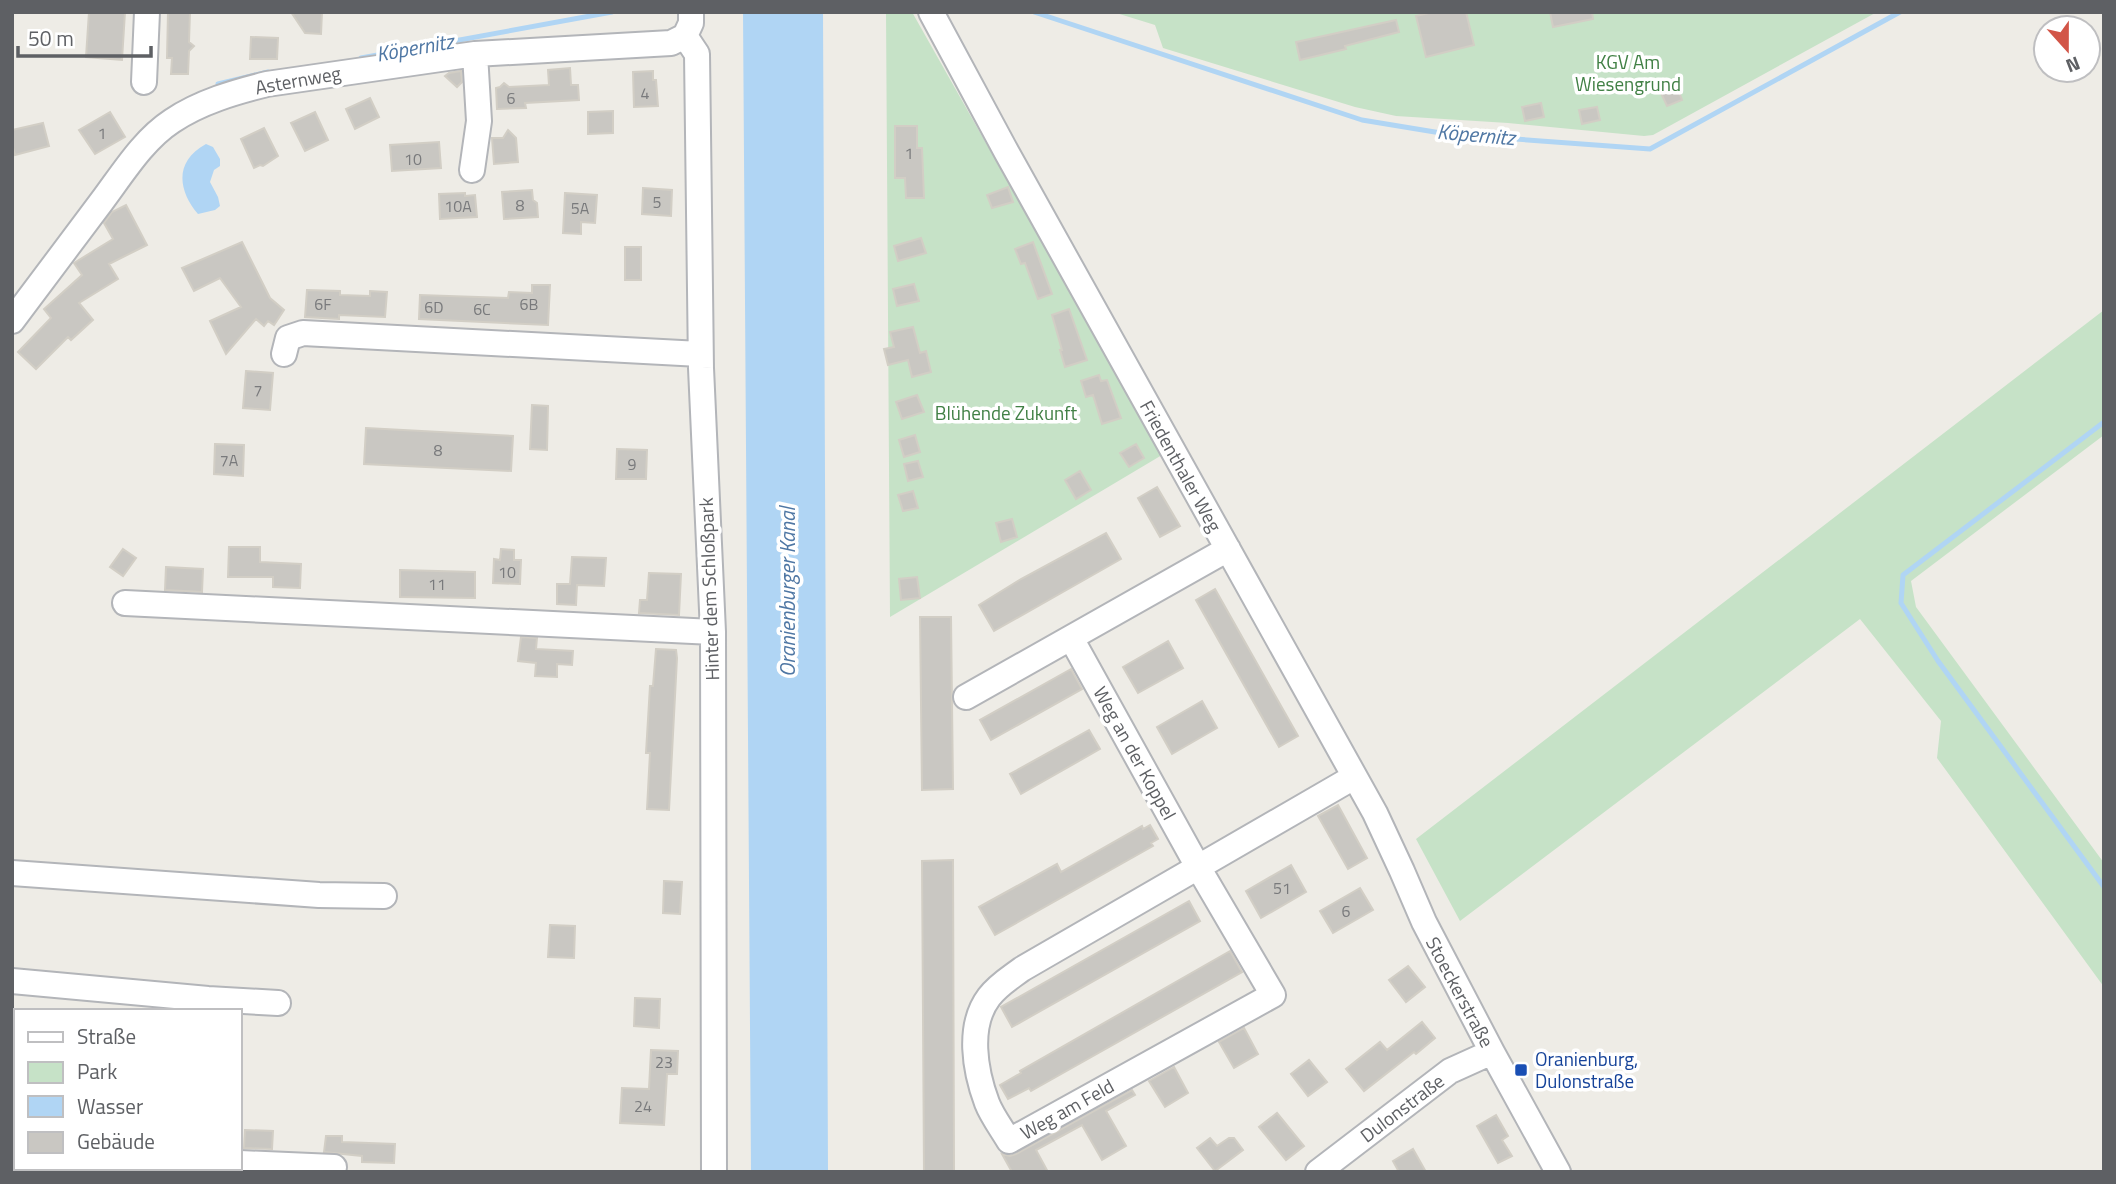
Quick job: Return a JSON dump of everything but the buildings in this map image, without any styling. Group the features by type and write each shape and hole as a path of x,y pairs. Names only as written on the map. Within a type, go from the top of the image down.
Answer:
{"street":[{"path":"144,82 147,12"},
{"name":"Friedenthaler Weg","path":"931,12 1354,777 1396,857 1424,922"},
{"name":"Asternweg","path":"12,321 132,161 154,136 180,116 238,92 267,84 475,54 671,43 688,24"},
{"name":"Hinter dem Schloßpark","path":"688,24 697,54 700,354 713,632 713,1172"},
{"path":"472,170 480,121 475,54"},
{"path":"284,354 288,338 303,333 700,354"},
{"path":"966,697 1228,549"},
{"path":"125,603 713,632"},
{"name":"Weg an der Koppel","path":"1071,638 1198,867"},
{"name":"Weg am Feld","path":"1198,867 1273,995 1009,1141 988,1105 974,1051 978,1021 987,1000 1000,985 1022,969 1198,867 1354,777"},
{"path":"12,873 319,895 384,896"},
{"name":"Stoeckerstraße","path":"1424,922 1558,1172"},
{"path":"12,981 278,1003"},
{"name":"Dulonstraße","path":"1318,1172 1450,1071 1492,1052"},
{"path":"242,1163 334,1167"}],"green space":[{"name":"Blühende Zukunft","path":"886,12 912,12 1162,455 890,617"},
{"name":"KGV Am Wiesengrund","path":"1113,12 1877,12 1653,135 1644,136 1396,116 1355,107 1163,48 1155,25"},
{"path":"2104,310 2104,435 1911,581 1916,607 2104,863 2104,987 1937,758 1941,721 1860,619 1460,921 1416,839"}],"water":[{"name":"Oranienburger Kanal","path":"743,12 823,12 828,1172 751,1172"},
{"path":"206,144 213,147 220,159 220,166 214,170 210,182 220,206 198,214 186,195 182,176 189,159"}],"waterway":[{"name":"Köpernitz","path":"361,58 612,12"},
{"name":"Köpernitz","path":"1034,12 1362,120 1447,134 1650,149 1900,12"},
{"name":"Köpernitz","path":"218,84 268,72"},
{"path":"2104,422 1903,575 1901,603 1938,661 2104,887"}],"place":[{"name":"Oranienburg, Dulonstraße","path":"1521,1070"}]}
